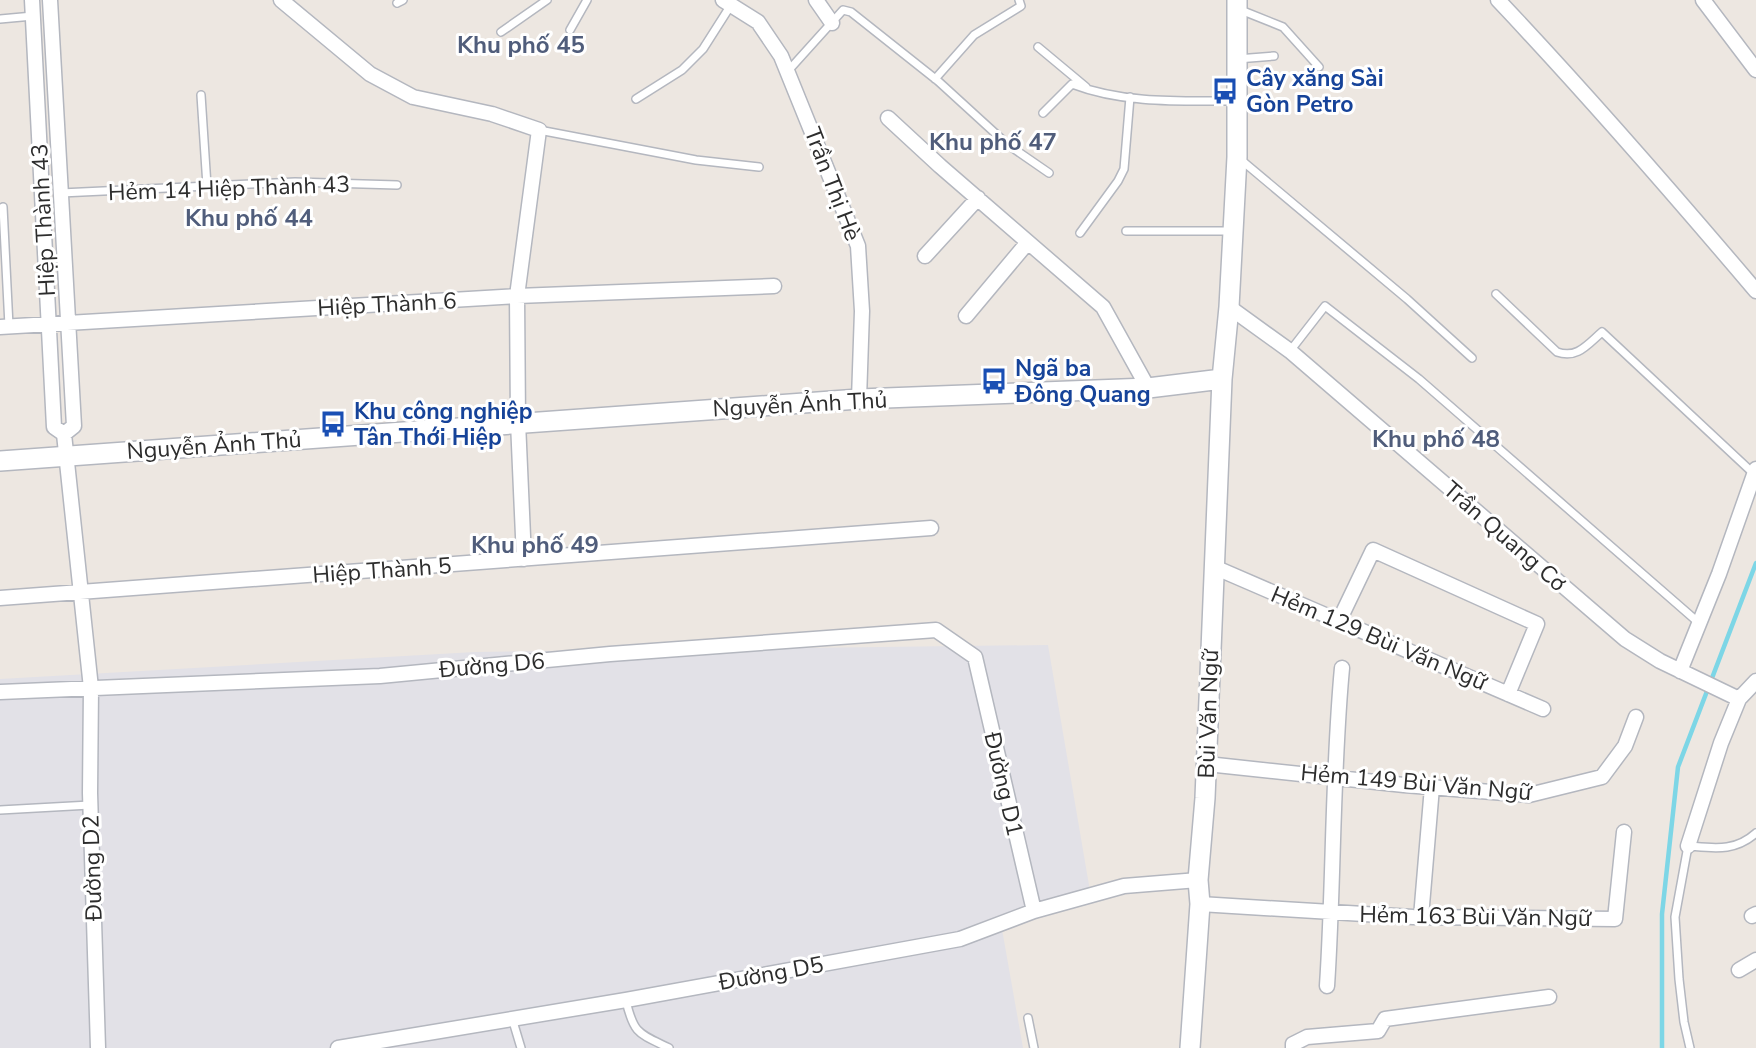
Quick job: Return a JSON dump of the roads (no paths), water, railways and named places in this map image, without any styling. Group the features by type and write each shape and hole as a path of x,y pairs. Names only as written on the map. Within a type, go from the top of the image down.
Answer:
{"main road":[{"path":"1222,379 1229,307 1237,156 1237,5"},
{"name":"Nguyễn Ảnh Thủ","path":"0,460 859,399 1148,388 1222,379"},
{"name":"Bùi Văn Ngữ","path":"1190,1048 1200,904 1198,880 1206,764 1222,379"}],"street":[{"name":"Hiệp Thành 43","path":"32,0 54,427 64,434 91,688"},
{"name":"Hiệp Thành 43","path":"50,0 74,426 64,434"},
{"path":"281,0 370,74 414,97 492,114 539,130 517,296 518,422 524,559"},
{"path":"816,0 832,23"},
{"path":"1498,0 1643,159 1756,291"},
{"path":"1703,0 1756,70"},
{"name":"Trần Thị Hè","path":"727,3 758,22 781,56 858,246 862,312 859,399"},
{"path":"888,118 1103,307 1148,388"},
{"path":"925,256 978,198"},
{"path":"966,316 1028,242"},
{"name":"Hiệp Thành 6","path":"4,326 517,296 774,286"},
{"name":"Trần Quang Cơ","path":"1229,307 1290,351 1625,639 1684,673 1735,697"},
{"path":"1684,673 1755,471"},
{"name":"Hiệp Thành 5","path":"0,598 930,528"},
{"path":"1339,621 1373,550 1537,624 1508,694"},
{"name":"Hẻm 129 Bùi Văn Ngữ","path":"1214,567 1543,709"},
{"name":"Đường D6","path":"0,692 380,676 610,654 936,630 975,657"},
{"name":"Đường D1","path":"975,657 1034,911"},
{"path":"1331,912 1334,777 1342,668"},
{"path":"1688,846 1735,697 1756,681"},
{"name":"Đường D2","path":"91,688 90,805 98,1048"},
{"name":"Hẻm 149 Bùi Văn Ngữ","path":"1206,764 1529,795 1602,777 1625,746 1636,717"},
{"path":"1421,917 1432,787"},
{"name":"Hẻm 163 Bùi Văn Ngữ","path":"1200,904 1421,917 1615,919 1624,832"},
{"name":"Đường D5","path":"338,1048 389,1044 512,1017 626,1000 960,939 1034,911 1124,886 1198,880"},
{"name":"Hẻm 163 Bùi Văn Ngữ","path":"1327,986 1331,912"},
{"path":"1738,970 1756,960"},
{"path":"1293,1048 1293,1044 1307,1037 1378,1031 1385,1019 1549,997"}],"lane":[{"path":"50,0 60,0"},
{"path":"501,33 547,0"},
{"path":"570,30 587,0"},
{"path":"935,79 974,35 1021,6 1019,0"},
{"path":"636,99 682,70 703,49 727,3"},
{"path":"1237,5 1283,27 1319,67"},
{"path":"788,71 843,10 851,12 935,79 1007,144 1049,173"},
{"path":"0,19 33,16"},
{"path":"1038,47 1092,92"},
{"path":"1237,59 1274,56"},
{"path":"1043,113 1072,84 1092,92 1159,101 1236,101"},
{"path":"201,95 207,186"},
{"path":"1080,233 1124,169 1130,97"},
{"path":"539,130 696,160 760,167"},
{"path":"1237,156 1472,358"},
{"name":"Hẻm 14 Hiệp Thành 43","path":"60,193 295,182 397,185"},
{"path":"2,207 4,326"},
{"path":"1126,232 1233,230"},
{"path":"1496,294 1557,352 1567,356 1576,353 1602,332 1755,471"},
{"path":"1290,351 1325,306 1419,379 1699,624"},
{"path":"0,810 90,805"},
{"path":"1690,1048 1680,990 1675,917 1688,846 1725,849 1746,842 1756,833"},
{"path":"626,1000 634,1027 646,1037 668,1048"},
{"path":"512,1017 521,1048"},
{"path":"1028,1018 1034,1048"}],"waterway":[{"path":"1662,1048 1662,914 1678,767 1756,563"}],"place":[{"name":"Cây xăng Sài Gòn Petro","path":"1225,91"},
{"name":"Ngã ba Đông Quang","path":"994,381"},
{"name":"Khu công nghiệp Tân Thới Hiệp","path":"333,424"}],"district":[{"name":"Khu phố 45","path":"521,45"},
{"name":"Khu phố 47","path":"993,142"},
{"name":"Khu phố 44","path":"249,218"},
{"name":"Khu phố 48","path":"1436,439"},
{"name":"Khu phố 49","path":"535,545"}]}
